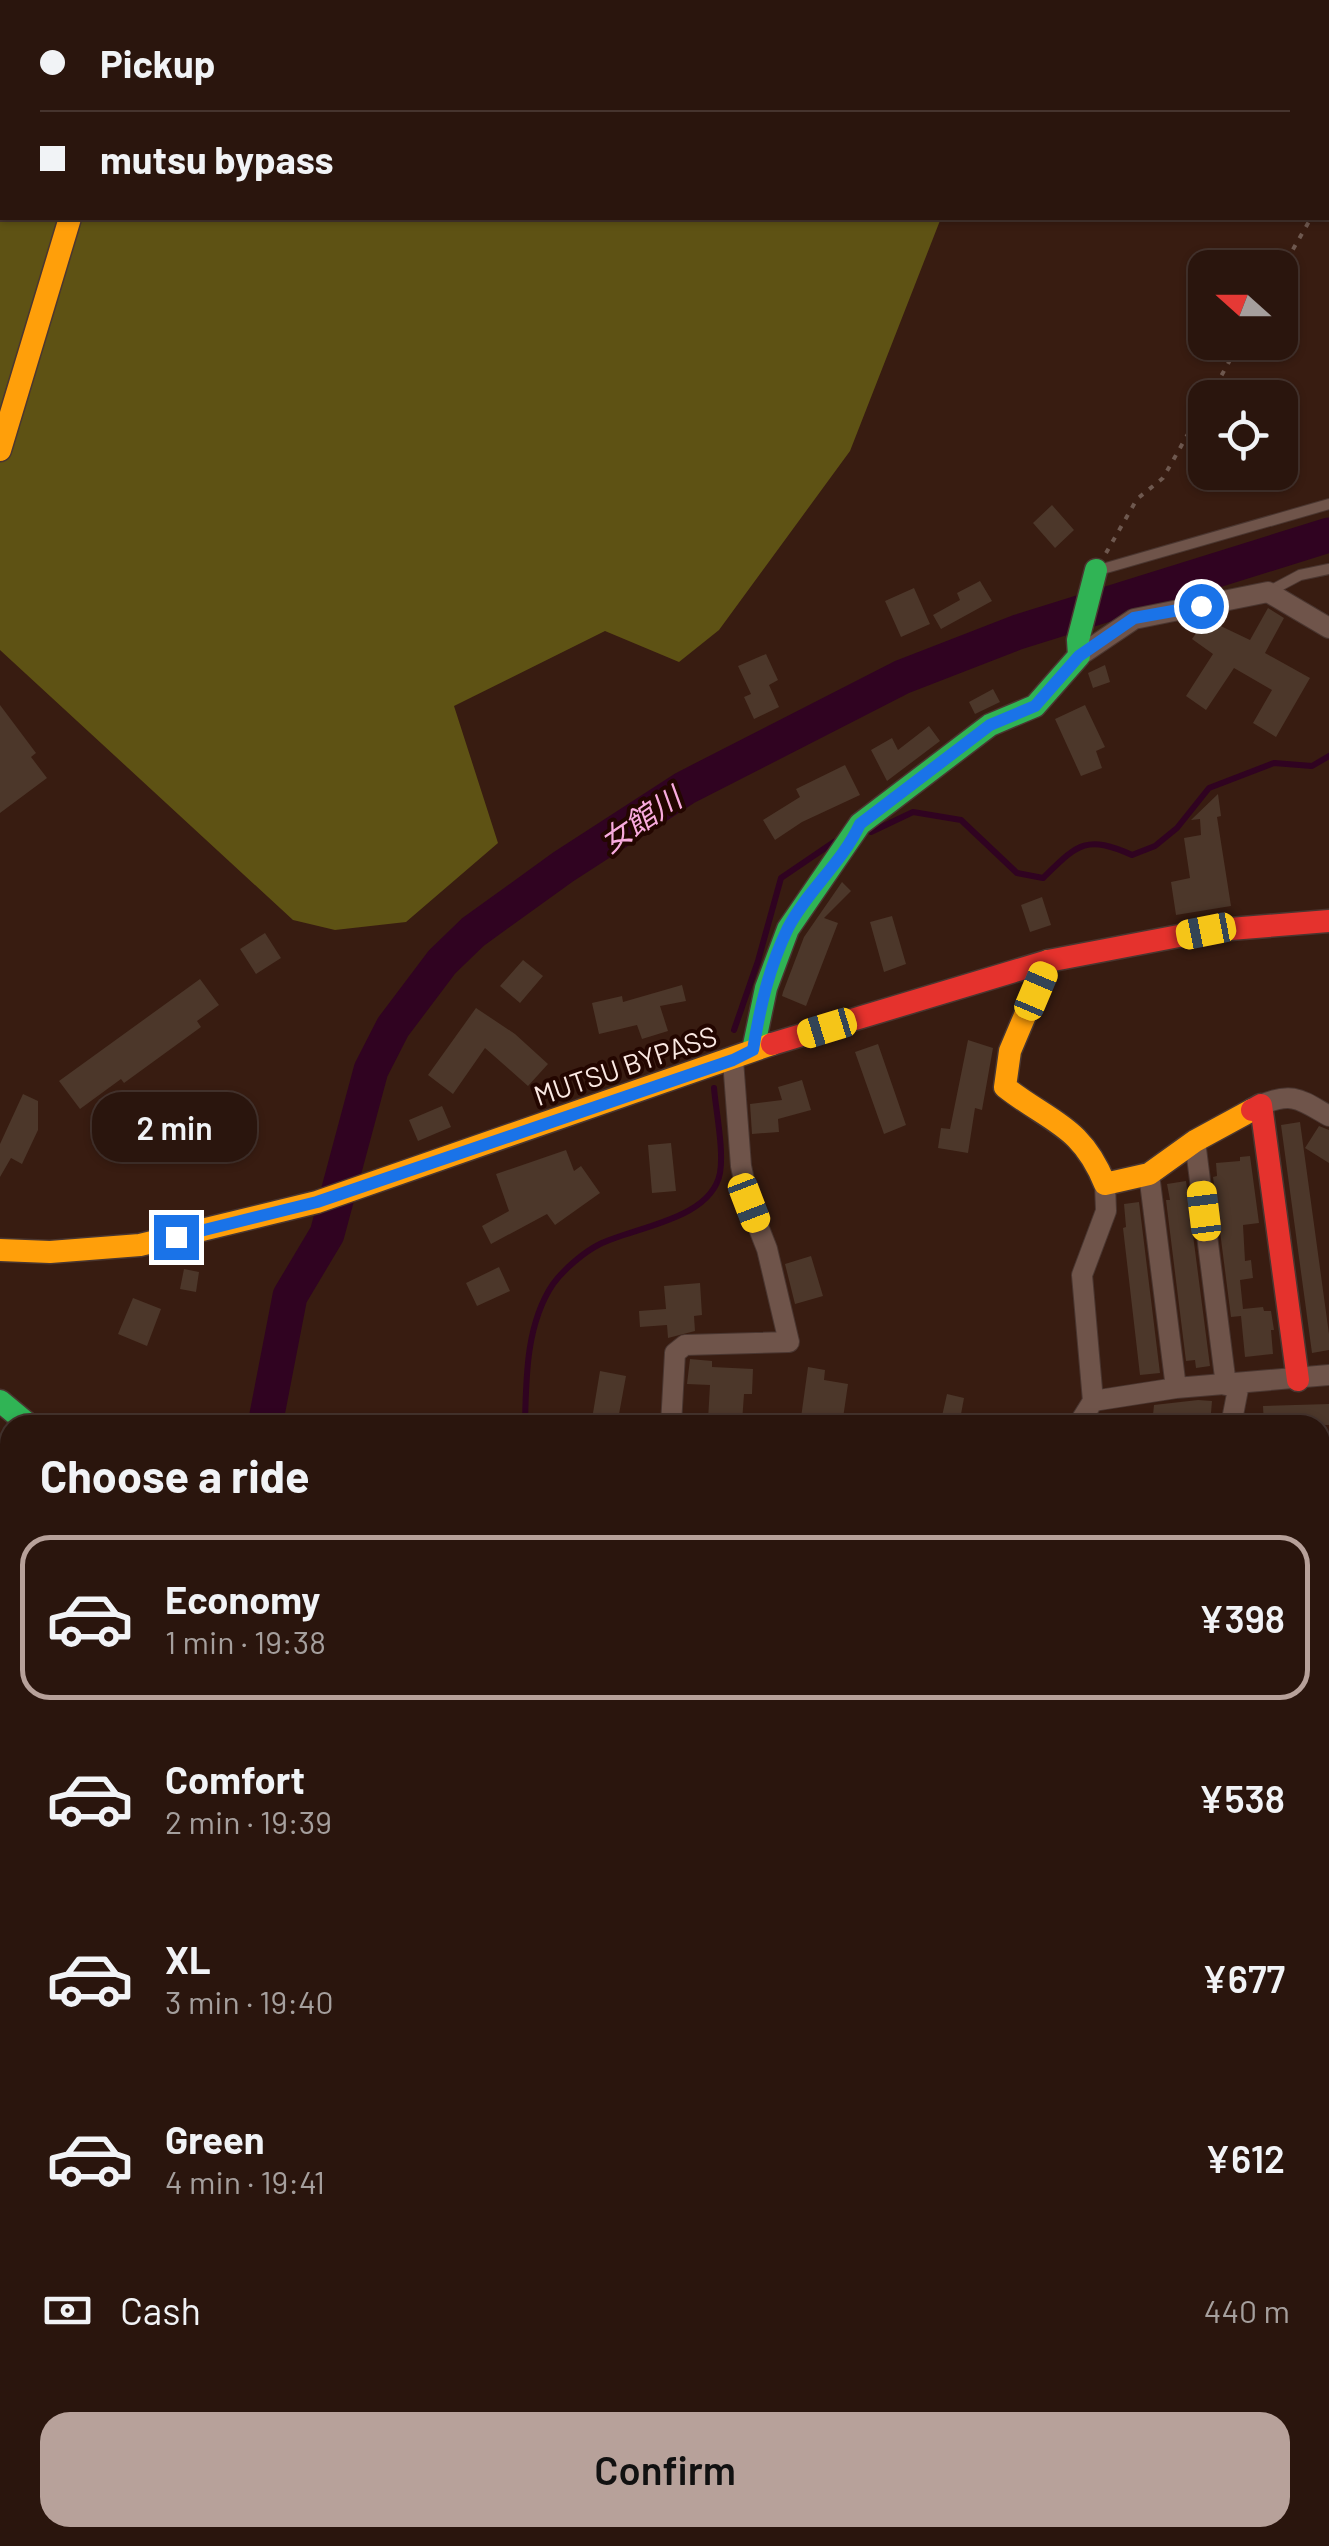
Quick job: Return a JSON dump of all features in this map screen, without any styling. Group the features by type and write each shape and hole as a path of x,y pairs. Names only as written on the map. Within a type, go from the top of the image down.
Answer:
{"main road":[{"path":"0,450 69,220"},
{"path":"743,1055 763,991 790,926 848,848 860,824 990,725 1035,706 1078,648 1094,576"},
{"name":"MUTSU BYPASS","path":"0,1250 50,1252 140,1246 317,1202 743,1055 1048,961 1206,931 1329,921"},
{"path":"1048,961 1010,1051 1005,1088 1079,1135 1096,1156 1105,1184 1149,1174 1196,1141 1261,1105 1298,1380"}],"street":[{"path":"1078,648 1134,618 1268,592 1329,628"},
{"path":"672,1415 675,1353 684,1344 789,1342 742,1166 743,1055"},
{"path":"1261,1105 1281,1096 1297,1098 1329,1116"},
{"path":"1196,1141 1232,1385 1232,1415"},
{"path":"1149,1174 1176,1388"},
{"path":"1084,1415 1093,1401 1082,1275 1106,1211 1105,1184"},
{"path":"1093,1401 1176,1388 1298,1380 1329,1374"}],"lane":[{"path":"1094,576 1329,504"},
{"path":"1268,592 1300,576 1329,569"}],"path":[{"path":"1293,250 1310,220"},
{"path":"1094,576 1137,500 1163,478 1188,434"}],"shaded area":[{"path":"0,220 940,220 850,451 719,630 679,662 605,631 454,706 498,843 406,922 335,930 293,920 0,650"}],"building":[{"path":"1052,505 1074,530 1055,548 1033,523"},
{"path":"980,581 992,601 941,629 933,615 960,600 957,593"},
{"path":"914,588 930,624 901,637 885,601"},
{"path":"1268,608 1284,618 1265,653 1310,678 1276,737 1253,723 1272,690 1234,668 1206,710 1186,696 1213,654 1192,639 1206,619 1250,640"},
{"path":"766,654 778,680 769,685 779,707 754,719 744,697 751,694 738,666"},
{"path":"1105,665 1110,682 1093,688 1088,673"},
{"path":"993,689 1000,702 975,714 969,702"},
{"path":"0,705 36,753 31,757 47,778 0,813"},
{"path":"1085,705 1105,747 1096,751 1102,768 1081,776 1055,719"},
{"path":"929,726 940,741 887,781 871,750 892,738 898,750"},
{"path":"845,765 860,795 802,822 775,840 763,820 800,797 796,789"},
{"path":"1218,794 1221,816 1217,817 1231,906 1176,915 1171,882 1190,878 1184,838 1201,835 1200,819 1191,820"},
{"path":"842,882 851,891 824,918 838,923 806,1006 782,996 783,992 804,937"},
{"path":"1042,897 1051,925 1030,932 1021,905"},
{"path":"892,916 906,964 884,972 870,922"},
{"path":"265,933 281,958 256,974 240,949"},
{"path":"523,960 543,976 520,1003 500,986"},
{"path":"200,979 219,1005 197,1021 201,1027 124,1083 121,1079 80,1109 59,1081"},
{"path":"682,985 686,1001 660,1006 668,1031 642,1039 637,1025 599,1034 592,1003 622,996 623,1002"},
{"path":"476,1008 515,1034 548,1064 528,1086 485,1048 453,1094 428,1075"},
{"path":"968,1040 993,1048 982,1110 975,1108 968,1153 938,1148 941,1128 950,1129"},
{"path":"878,1044 906,1125 884,1134 855,1052"},
{"path":"802,1080 811,1110 778,1119 779,1132 752,1134 750,1104 782,1100 778,1087"},
{"path":"23,1094 38,1101 38,1130 22,1164 11,1158 0,1177 0,1144"},
{"path":"442,1106 451,1127 418,1141 409,1120"},
{"path":"1300,1122 1329,1334 1329,1350 1312,1353 1281,1125"},
{"path":"1319,1126 1329,1130 1329,1163 1305,1148"},
{"path":"671,1143 676,1191 652,1193 648,1145"},
{"path":"566,1150 574,1171 581,1166 600,1193 555,1225 547,1214 491,1244 482,1226 509,1211 496,1174"},
{"path":"1250,1156 1259,1223 1243,1225 1245,1261 1251,1260 1253,1278 1240,1280 1243,1309 1263,1307 1264,1311 1271,1311 1274,1330 1273,1354 1245,1357 1241,1316 1231,1317 1213,1177 1217,1176 1216,1163"},
{"path":"1186,1181 1210,1366 1196,1368 1195,1360 1186,1361 1166,1200 1170,1200 1167,1184"},
{"path":"1139,1202 1160,1373 1140,1375 1123,1228 1124,1204"},
{"path":"811,1256 823,1296 795,1304 785,1264"},
{"path":"499,1267 510,1291 477,1306 466,1283"},
{"path":"184,1269 199,1272 196,1292 180,1289"},
{"path":"700,1283 702,1315 694,1316 695,1331 668,1338 667,1325 640,1327 639,1311 666,1309 664,1286"},
{"path":"133,1298 161,1309 147,1346 118,1334"},
{"path":"690,1359 712,1361 712,1367 753,1369 752,1394 744,1394 742,1415 708,1415 710,1385 687,1384"},
{"path":"808,1367 825,1370 824,1380 848,1384 843,1415 801,1415"},
{"path":"600,1371 626,1376 619,1415 593,1415"},
{"path":"947,1394 964,1398 961,1415 942,1415"},
{"path":"1212,1401 1211,1415 1153,1415 1154,1405"},
{"path":"1329,1404 1329,1415 1263,1415 1263,1406"}],"waterway":[{"name":"女館川","path":"267,1415 290,1296 327,1234 371,1070 393,1027 442,962 473,932 563,867 685,788 902,677 1018,632 1329,535"},
{"path":"871,832 913,812 961,820 1017,873 1043,878 1083,846 1103,845 1132,855 1155,846 1177,828 1209,788 1274,763 1312,766 1329,756"},
{"path":"734,1030 781,878 834,842"},
{"path":"525,1415 527,1370 537,1316 558,1278 594,1247 687,1212 714,1189 721,1153 714,1088"}],"traffic: fast":[{"path":"753,1050 766,988 788,929 860,824 990,725 1035,706 1079,656 1078,640 1096,570"},
{"path":"0,1401 17,1415"}],"traffic: slow":[{"path":"0,450 69,220"},
{"path":"1048,961 1010,1051 1005,1087 1075,1137 1096,1164 1105,1184 1149,1174 1195,1141 1252,1110"},
{"path":"0,1250 50,1252 140,1245 317,1202 772,1044"}],"traffic: jam":[{"path":"772,1044 1048,961 1205,931 1329,921"},
{"path":"1252,1110 1261,1105 1298,1380"}],"route":[{"path":"176,1237 317,1202 753,1050 763,991 790,926 848,848 860,824 990,725 1035,706 1079,656 1134,618 1201,606"}]}
